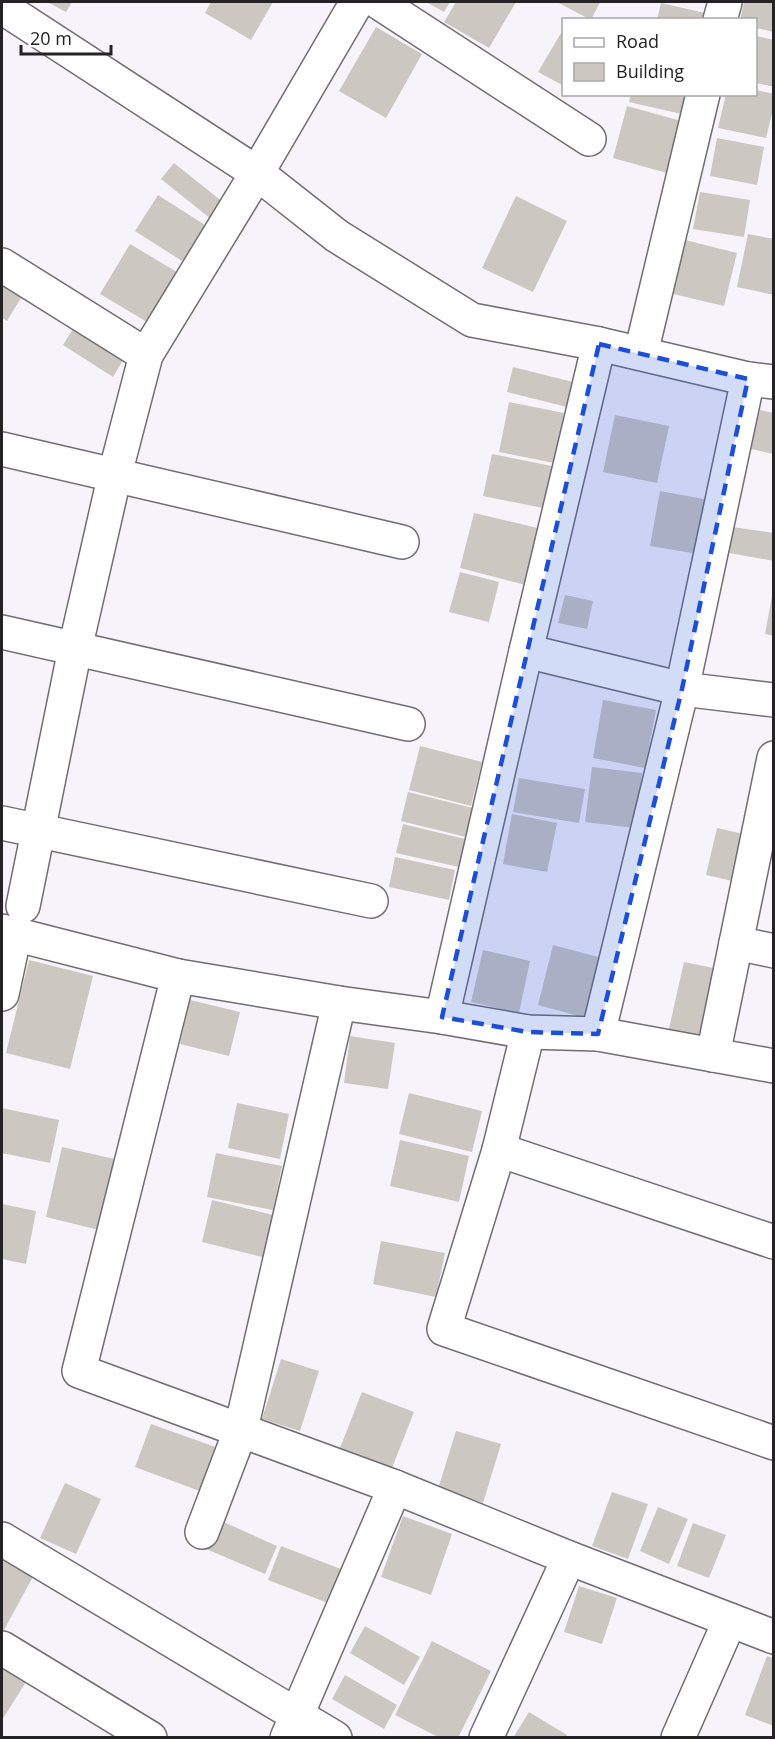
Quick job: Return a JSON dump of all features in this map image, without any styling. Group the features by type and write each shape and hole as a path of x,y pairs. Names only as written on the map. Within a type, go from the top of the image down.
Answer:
{"street":[{"path":"2,994 13,923 38,831 75,649 115,474 146,355 257,173 357,2"},
{"path":"378,2 589,139"},
{"path":"720,18 724,2"},
{"path":"2,7 257,173 337,236 472,320 641,353 761,381 682,688 598,1034"},
{"path":"641,353 702,96"},
{"path":"2,265 146,355"},
{"path":"442,1017 598,344"},
{"path":"2,449 402,542"},
{"path":"2,632 408,724"},
{"path":"526,651 682,688 774,700"},
{"path":"713,1054 736,943 769,812 774,758"},
{"path":"2,823 371,901"},
{"path":"13,923 178,976 528,1032 598,1034 774,1066"},
{"path":"736,943 774,951"},
{"path":"178,976 78,1371 395,1487 774,1636"},
{"path":"202,1532 241,1429 339,1003"},
{"path":"528,1032 499,1150 444,1329 774,1443"},
{"path":"499,1150 774,1242"},
{"path":"293,1726 395,1487"},
{"path":"2,1539 293,1726 335,1737"},
{"path":"486,1737 569,1557"},
{"path":"678,1737 730,1620"},
{"path":"2,1648 150,1737"}],"highlighted area":[{"path":"599,344 748,379 682,689 598,1034 528,1032 442,1017"}],"building":[{"path":"47,2 72,2 66,12"},
{"path":"211,2 273,2 251,40 205,13"},
{"path":"426,2 450,2 444,12"},
{"path":"456,2 516,2 489,48 444,22"},
{"path":"557,2 600,2 592,18 587,18"},
{"path":"744,2 774,2 774,32 757,28 757,18 740,18"},
{"path":"661,3 705,13 704,18 657,18"},
{"path":"376,27 422,54 386,118 339,91"},
{"path":"562,31 562,85 538,72"},
{"path":"757,36 774,40 774,87 757,83"},
{"path":"757,90 774,94 774,105 766,138 718,128 726,96 757,96"},
{"path":"630,96 691,96 686,115 629,102"},
{"path":"627,106 681,121 667,173 613,158"},
{"path":"717,138 764,147 757,185 710,176"},
{"path":"174,163 224,203 211,219 161,179"},
{"path":"700,192 750,200 744,237 693,229"},
{"path":"158,195 205,225 182,261 135,231"},
{"path":"516,196 567,221 533,292 482,268"},
{"path":"748,234 774,239 774,295 737,287"},
{"path":"685,240 737,253 724,306 673,294"},
{"path":"130,244 177,272 147,322 100,294"},
{"path":"2,273 27,288 7,321 2,318"},
{"path":"76,324 126,355 113,377 63,345"},
{"path":"513,367 577,383 571,408 507,392"},
{"path":"509,402 564,413 554,463 499,452"},
{"path":"760,410 774,413 774,454 751,449"},
{"path":"615,415 669,426 657,483 603,472"},
{"path":"492,454 557,467 548,509 483,496"},
{"path":"660,491 709,500 698,554 650,546"},
{"path":"474,513 546,530 533,587 460,568"},
{"path":"733,527 774,533 774,561 729,553"},
{"path":"460,572 499,582 489,622 449,612"},
{"path":"565,595 593,601 587,629 558,623"},
{"path":"772,596 774,596 774,636 765,634"},
{"path":"603,700 656,710 645,768 593,758"},
{"path":"420,746 482,762 471,806 409,790"},
{"path":"592,767 642,773 635,828 585,822"},
{"path":"519,778 585,789 579,823 513,812"},
{"path":"408,792 473,808 466,837 401,821"},
{"path":"512,814 557,823 547,872 503,864"},
{"path":"403,824 465,839 459,867 396,853"},
{"path":"717,828 752,836 741,883 706,875"},
{"path":"395,857 455,870 449,900 389,887"},
{"path":"553,945 602,958 586,1018 538,1005"},
{"path":"483,950 530,961 519,1013 471,1002"},
{"path":"29,960 93,976 70,1069 6,1053"},
{"path":"684,962 718,969 702,1040 668,1033"},
{"path":"190,1000 240,1012 229,1056 180,1044"},
{"path":"350,1036 395,1043 388,1089 344,1083"},
{"path":"409,1093 482,1111 472,1152 399,1134"},
{"path":"237,1103 289,1114 280,1159 228,1148"},
{"path":"2,1108 59,1120 50,1163 2,1153"},
{"path":"400,1140 469,1156 459,1202 390,1186"},
{"path":"62,1147 123,1161 107,1232 46,1217"},
{"path":"216,1153 282,1166 273,1210 207,1197"},
{"path":"212,1200 277,1216 266,1258 202,1242"},
{"path":"2,1204 36,1211 26,1264 2,1259"},
{"path":"381,1241 445,1253 436,1297 373,1284"},
{"path":"281,1359 319,1371 300,1431 262,1419"},
{"path":"362,1392 414,1412 390,1473 338,1453"},
{"path":"151,1424 221,1449 205,1493 135,1467"},
{"path":"456,1431 501,1444 483,1503 438,1489"},
{"path":"65,1483 101,1499 76,1554 40,1538"},
{"path":"612,1492 648,1504 628,1559 592,1546"},
{"path":"658,1507 688,1519 669,1564 640,1551"},
{"path":"403,1516 452,1534 431,1595 381,1577"},
{"path":"217,1519 277,1546 265,1574 204,1548"},
{"path":"693,1523 726,1535 709,1578 677,1566"},
{"path":"281,1546 346,1571 333,1605 268,1580"},
{"path":"2,1554 35,1573 4,1630 2,1629"},
{"path":"579,1586 617,1598 602,1644 564,1632"},
{"path":"365,1626 420,1657 404,1685 350,1653"},
{"path":"432,1641 491,1671 458,1738 440,1738 395,1715"},
{"path":"767,1656 774,1659 774,1726 745,1715"},
{"path":"2,1666 26,1682 2,1720"},
{"path":"345,1675 397,1705 384,1729 332,1699"},
{"path":"529,1712 567,1735 566,1738 513,1738"}]}
